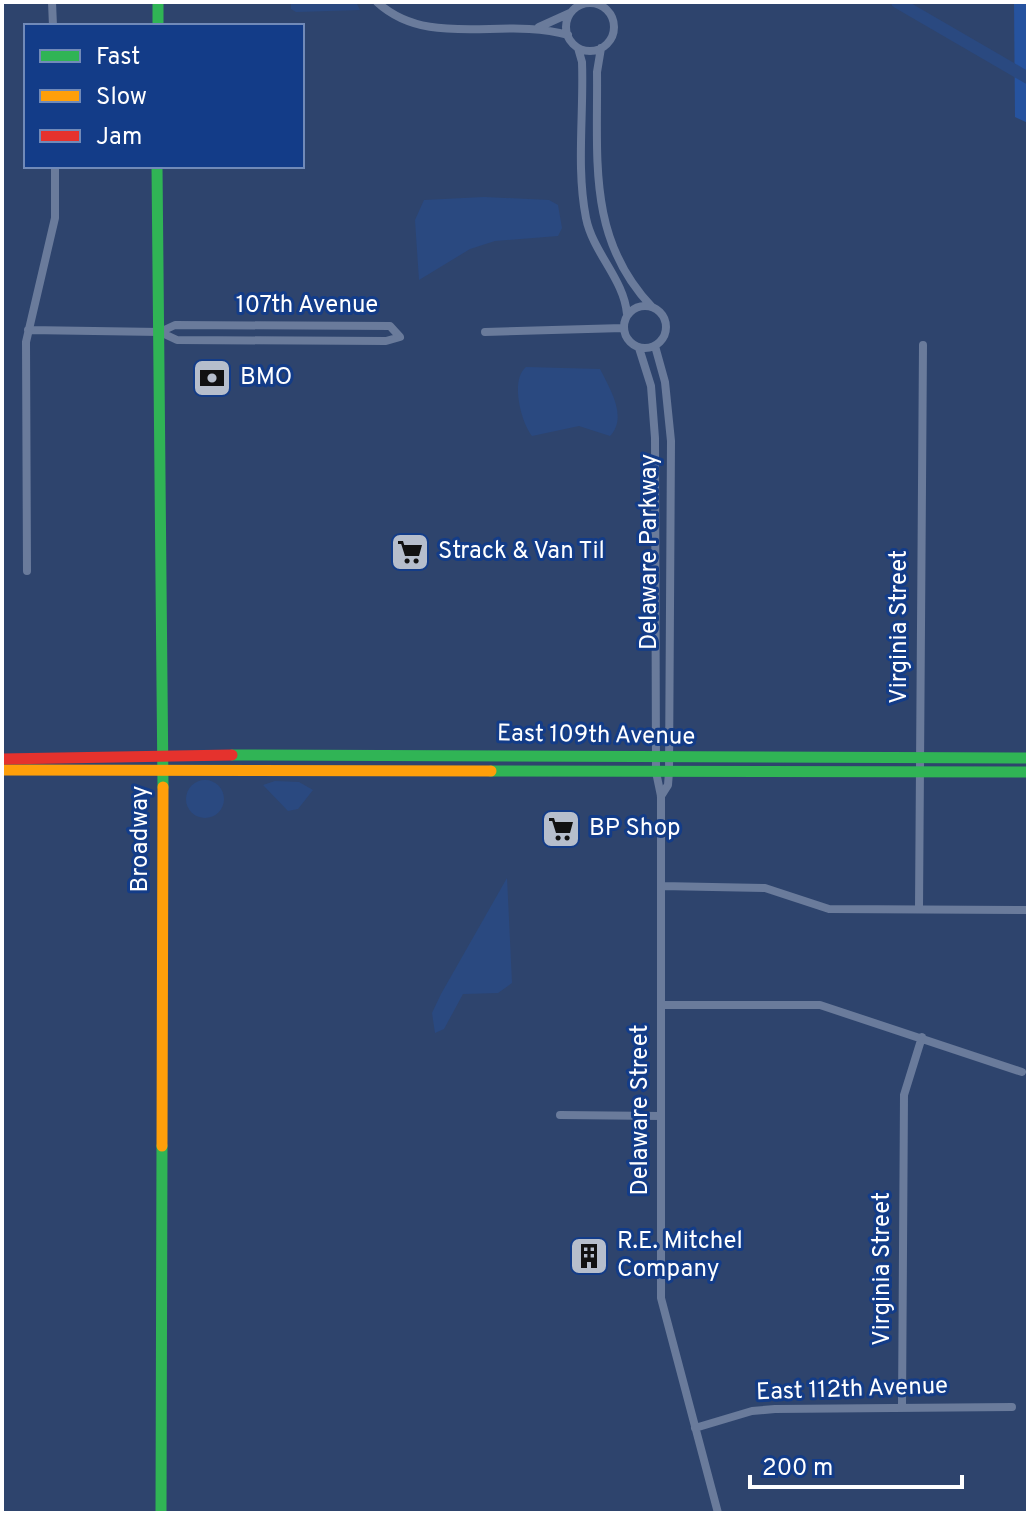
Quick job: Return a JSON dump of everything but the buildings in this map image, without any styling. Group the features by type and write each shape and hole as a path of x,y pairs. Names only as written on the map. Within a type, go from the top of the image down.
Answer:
{"main road":[{"path":"158,2 158,24"},
{"name":"Broadway","path":"157,168 163,756 161,1513"},
{"name":"East 109th Avenue","path":"2,759 163,756 656,766"},
{"name":"East 109th Avenue","path":"669,766 919,758 1028,758"},
{"name":"East 109th Avenue","path":"2,770 669,766 1028,772"}],"street":[{"path":"52,2 53,24"},
{"path":"377,2 394,18 427,28 534,28 568,35 578,48 582,62 586,220 597,250 625,298 627,314 623,328 628,341 639,348 655,346 666,329 663,316 652,307 626,273 602,220 597,72 601,48 612,36 610,14 590,3 534,28"},
{"path":"568,35 570,13"},
{"path":"578,48 601,48"},
{"path":"27,571 28,330 55,218 55,168"},
{"path":"627,314 639,307 652,307"},
{"name":"107th Avenue","path":"28,330 160,332 177,340 386,341 400,337 390,326 175,325 160,332"},
{"path":"485,332 583,332 623,328"},
{"name":"Virginia Street","path":"919,908 923,345"},
{"name":"Delaware Parkway","path":"655,346 665,382 671,441 669,766"},
{"name":"Delaware Parkway","path":"639,348 651,386 655,415 656,766"},
{"name":"Delaware Street","path":"656,766 661,796 661,1298 718,1513"},
{"name":"Delaware Street","path":"661,796 668,785 669,766"},
{"path":"661,886 765,888 829,909 1028,910"},
{"path":"661,1005 820,1005 1022,1072"},
{"name":"Virginia Street","path":"902,1408 904,1095 922,1037"},
{"path":"560,1115 661,1116"},
{"name":"East 112th Avenue","path":"695,1428 752,1411 1012,1407"}],"shaded area":[{"path":"291,2 356,2 360,10 296,12 291,9"},
{"path":"1014,2 1028,2 1028,123 1015,117"},
{"path":"484,197 549,200 558,205 562,228 558,236 495,241 470,249 419,280 415,220 424,200"},
{"path":"526,367 600,369 616,403 617,420 610,436 579,426 532,436 524,421 518,391 521,373"},
{"path":"205,780 219,785 224,799 219,813 205,818 191,813 186,799 191,785"},
{"path":"275,781 299,782 313,790 298,809 288,811 263,785"},
{"path":"507,878 512,983 498,993 463,994 444,1029 435,1033 432,1013"}],"waterway":[{"path":"897,2 1028,78"}],"traffic: fast":[{"path":"158,2 158,24"},
{"path":"157,168 163,787"},
{"path":"232,755 1028,758"},
{"path":"491,771 1028,772"},
{"path":"161,1513 162,1146"}],"traffic: slow":[{"path":"2,770 491,771"},
{"path":"162,1146 163,787"}],"traffic: jam":[{"path":"2,759 232,755"}],"place":[{"name":"BMO","path":"212,378"},
{"name":"Strack & Van Til","path":"410,552"},
{"name":"BP Shop","path":"561,829"},
{"name":"R.E. Mitchel Company","path":"589,1256"}]}
